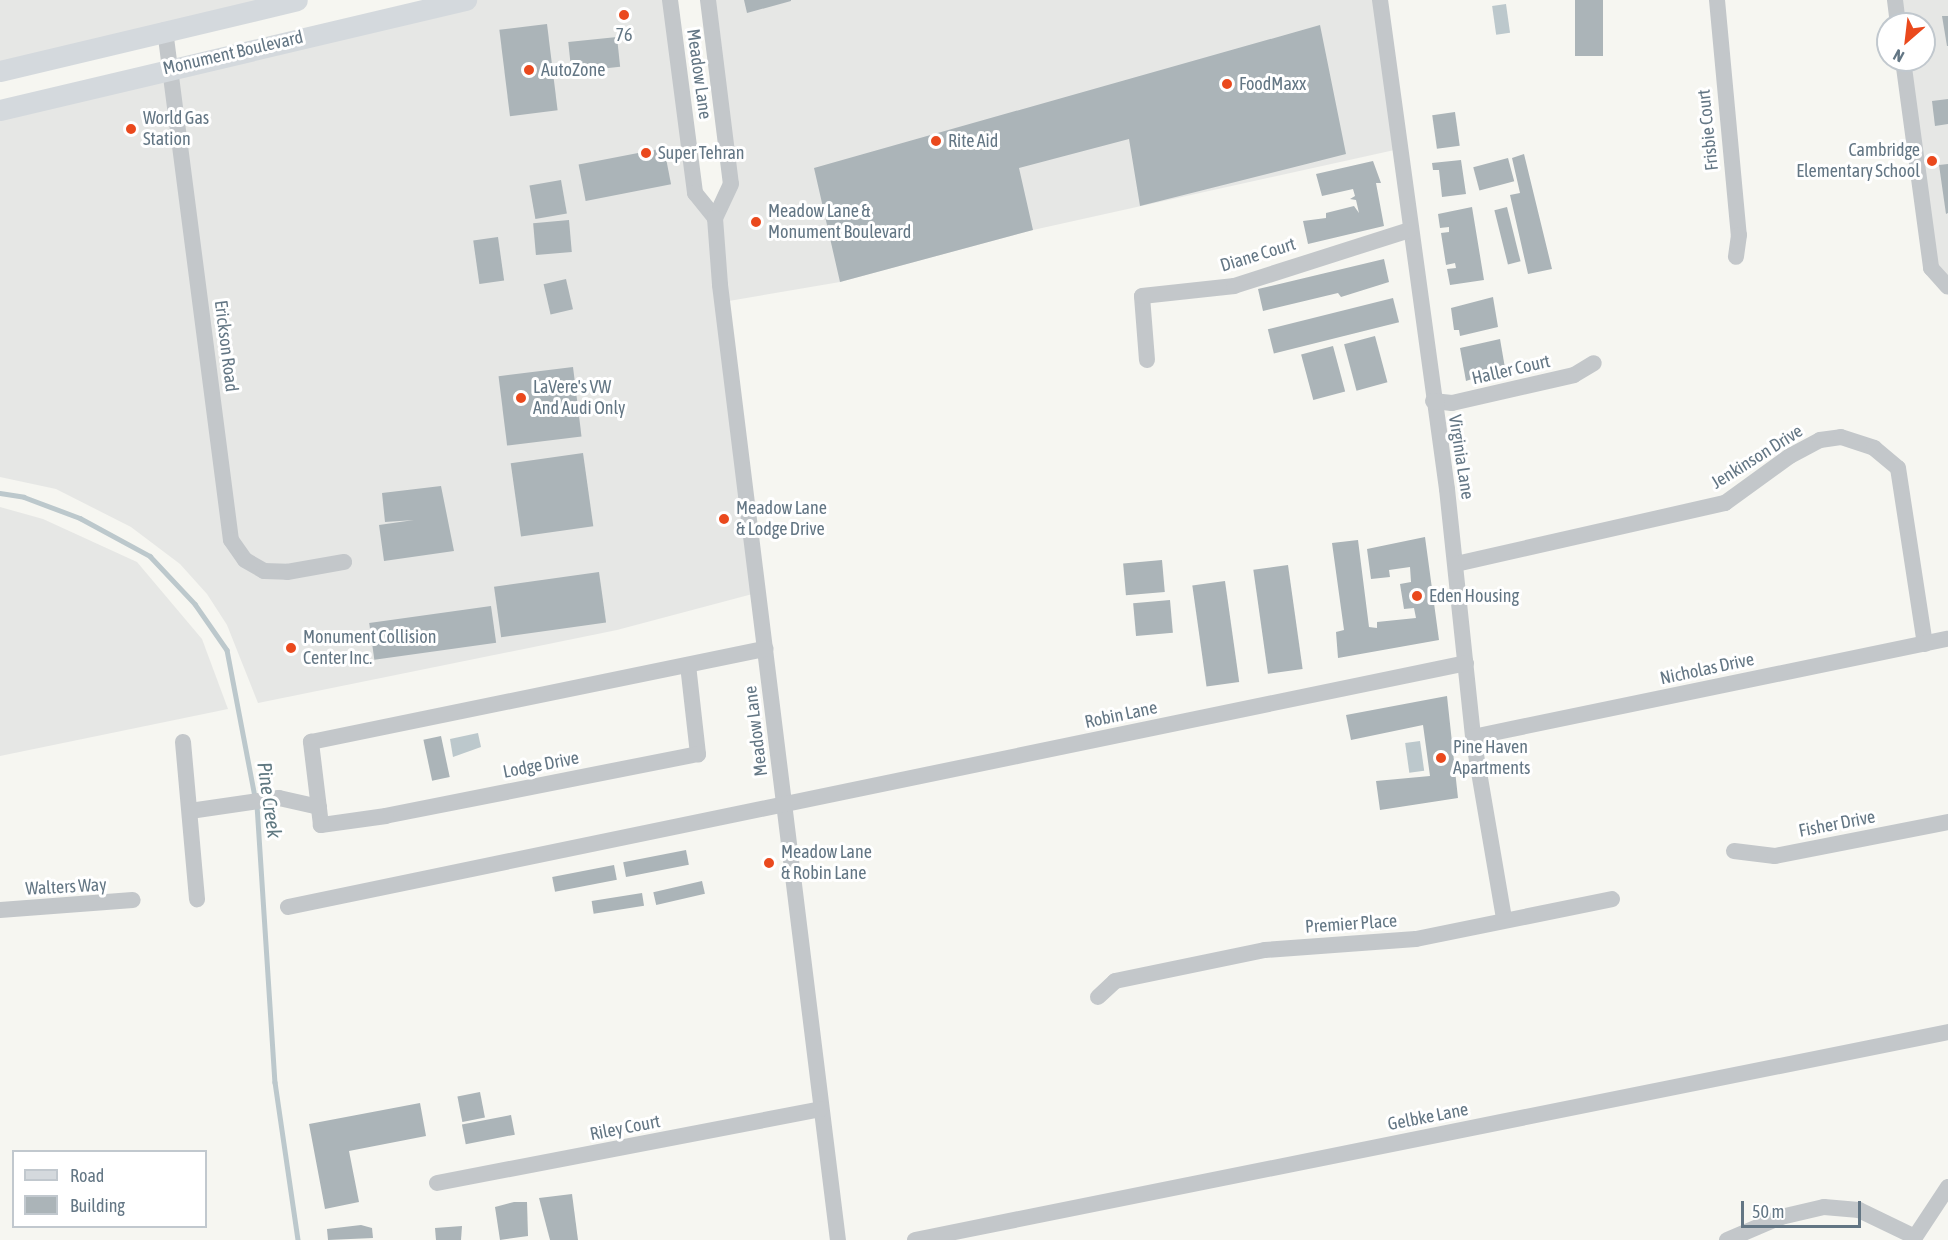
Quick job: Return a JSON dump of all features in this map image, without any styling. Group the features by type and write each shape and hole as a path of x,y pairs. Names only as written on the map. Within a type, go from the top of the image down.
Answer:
{"main road":[{"name":"Monument Boulevard","path":"0,71 297,0"},
{"name":"Monument Boulevard","path":"0,110 170,67 466,0"}],"street":[{"name":"Meadow Lane","path":"670,0 695,193 715,218 820,1109 838,1240"},
{"name":"Meadow Lane","path":"708,0 731,184 715,218"},
{"name":"Virginia Lane","path":"1380,0 1432,401 1456,564 1473,737 1504,919"},
{"name":"Frisbie Court","path":"1718,0 1739,235 1736,257"},
{"name":"Erickson Road","path":"165,30 231,540 245,560 264,571 287,572 344,562"},
{"path":"1905,72 1931,268 1948,287"},
{"name":"Diane Court","path":"1147,360 1142,296 1234,286 1409,230"},
{"name":"Haller Court","path":"1432,401 1452,403 1574,375 1594,363"},
{"name":"Jenkinson Drive","path":"1456,564 1725,503 1790,456 1820,440 1841,437 1874,448 1898,468 1925,644"},
{"name":"Nicholas Drive","path":"1473,737 1948,639"},
{"path":"190,811 279,798 319,807 311,742 766,649"},
{"name":"Robin Lane","path":"288,907 1466,663"},
{"name":"Lodge Drive","path":"319,807 321,825 386,816 698,754 687,665"},
{"path":"183,742 197,899"},
{"name":"Fisher Drive","path":"1734,851 1775,856 1948,822"},
{"name":"Premier Place","path":"1098,997 1115,981 1265,950 1416,939 1504,919 1612,899"},
{"name":"Walters Way","path":"0,910 133,900"},
{"name":"Gelbke Lane","path":"915,1240 1948,1032"},
{"name":"Riley Court","path":"437,1183 820,1109"},
{"path":"1727,1240 1781,1217 1824,1207 1859,1210 1916,1239 1948,1187"}],"shaded area":[{"path":"0,0 297,0 0,71"},
{"path":"466,0 670,0 695,193 715,217 731,184 708,0 1380,0 1399,149 1033,230 840,282 723,302 760,592 617,630 258,703 227,625 207,594 180,564 131,527 56,489 0,477 0,110"},
{"name":"Cambridge Elementary School","path":"1895,0 1948,0 1948,287 1931,268 1905,72 1936,72 1936,12 1896,12"},
{"path":"1506,4 1510,33 1496,35 1492,6"},
{"path":"0,507 43,519 137,562 202,639 228,709 0,756"},
{"path":"478,733 481,747 453,757 450,739"},
{"path":"1420,741 1424,771 1409,773 1405,743"}],"building":[{"path":"744,0 791,0 791,1 747,13"},
{"path":"1575,0 1603,0 1603,56 1575,56"},
{"path":"1942,16 1948,16 1948,46 1947,46"},
{"name":"AutoZone","path":"547,24 558,110 510,116 499,30"},
{"path":"1320,25 1346,154 1140,206 1129,139 1019,168 1033,230 840,282 814,168"},
{"path":"617,37 620,67 571,72 568,42"},
{"path":"1948,99 1948,124 1935,126 1932,101"},
{"path":"1455,112 1460,146 1437,149 1432,115"},
{"path":"664,148 671,184 586,201 579,165"},
{"path":"1524,154 1552,269 1528,274 1510,195 1520,193 1512,158"},
{"path":"1508,158 1514,181 1479,190 1473,167"},
{"path":"1461,160 1466,194 1442,197 1439,170 1433,170 1432,163"},
{"path":"1373,161 1381,183 1376,183 1384,226 1308,244 1303,221 1326,218 1326,213 1354,206 1359,213 1356,200 1350,199 1355,196 1353,189 1322,196 1316,174"},
{"path":"1948,164 1948,213 1946,214 1939,165"},
{"path":"561,180 567,213 535,219 529,186"},
{"path":"1472,207 1484,280 1450,285 1447,269 1456,268 1455,263 1446,265 1441,233 1449,232 1449,227 1440,228 1438,214"},
{"path":"1507,207 1521,261 1508,264 1494,210"},
{"path":"569,220 572,252 536,255 533,223"},
{"path":"498,237 504,281 479,284 473,240"},
{"path":"1384,259 1389,282 1341,297 1338,293 1263,311 1258,289"},
{"path":"566,279 573,309 551,314 544,284"},
{"path":"1493,297 1498,327 1460,336 1459,330 1454,330 1451,308"},
{"path":"1393,298 1399,322 1274,353 1268,329"},
{"path":"1375,336 1387,382 1357,391 1344,344"},
{"path":"1500,339 1505,368 1466,381 1460,348"},
{"path":"1333,346 1345,391 1313,400 1301,355"},
{"path":"573,367 582,436 507,446 499,376"},
{"path":"583,453 593,526 521,536 511,463"},
{"path":"441,486 454,551 384,561 379,525 414,520 385,522 382,493"},
{"name":"Eden Housing","path":"1425,537 1439,640 1338,658 1336,632 1344,630 1332,543 1358,540 1369,627 1377,628 1377,622 1416,618 1414,608 1404,609 1400,584 1411,582 1410,567 1389,570 1390,577 1371,579 1367,549"},
{"path":"1162,560 1165,592 1126,595 1123,563"},
{"path":"1288,565 1303,669 1268,674 1253,570"},
{"path":"599,572 606,623 501,637 494,587"},
{"path":"1225,581 1239,682 1207,687 1192,586"},
{"path":"1170,600 1173,633 1136,636 1133,603"},
{"path":"491,606 496,643 374,660 369,623"},
{"name":"Pine Haven Apartments","path":"1447,696 1458,798 1380,810 1376,781 1430,776 1423,725 1351,740 1346,715"},
{"path":"441,736 450,777 432,781 423,740"},
{"path":"686,850 689,865 626,877 623,862"},
{"path":"614,865 617,880 555,892 552,877"},
{"path":"702,881 705,894 656,905 653,892"},
{"path":"642,893 644,906 594,914 592,901"},
{"path":"480,1092 485,1118 462,1122 457,1096"},
{"path":"420,1103 426,1136 349,1151 359,1202 325,1209 309,1124"},
{"path":"511,1115 515,1135 466,1144 462,1125"},
{"path":"572,1194 578,1240 550,1240 539,1198"},
{"path":"514,1202 527,1202 528,1236 500,1240 495,1207"},
{"path":"361,1225 372,1228 373,1238 328,1240 327,1229"},
{"path":"462,1226 461,1240 436,1240 435,1228"}],"waterway":[{"name":"Pine Creek","path":"0,493 24,497 80,518 150,556 195,604 227,650 255,797"},
{"name":"Pine Creek","path":"257,805 275,1082 298,1240"}],"place":[{"name":"76","path":"624,15"},
{"name":"AutoZone","path":"529,70"},
{"name":"FoodMaxx","path":"1227,84"},
{"name":"World Gas Station","path":"131,129"},
{"name":"Rite Aid","path":"936,141"},
{"name":"Super Tehran","path":"646,153"},
{"name":"Cambridge Elementary School","path":"1932,161"},
{"name":"Meadow Lane & Monument Boulevard","path":"756,222"},
{"name":"LaVere's VW And Audi Only","path":"521,398"},
{"name":"Meadow Lane & Lodge Drive","path":"724,519"},
{"name":"Eden Housing","path":"1417,596"},
{"name":"Monument Collision Center Inc.","path":"291,648"},
{"name":"Pine Haven Apartments","path":"1441,758"},
{"name":"Meadow Lane & Robin Lane","path":"769,863"}]}
